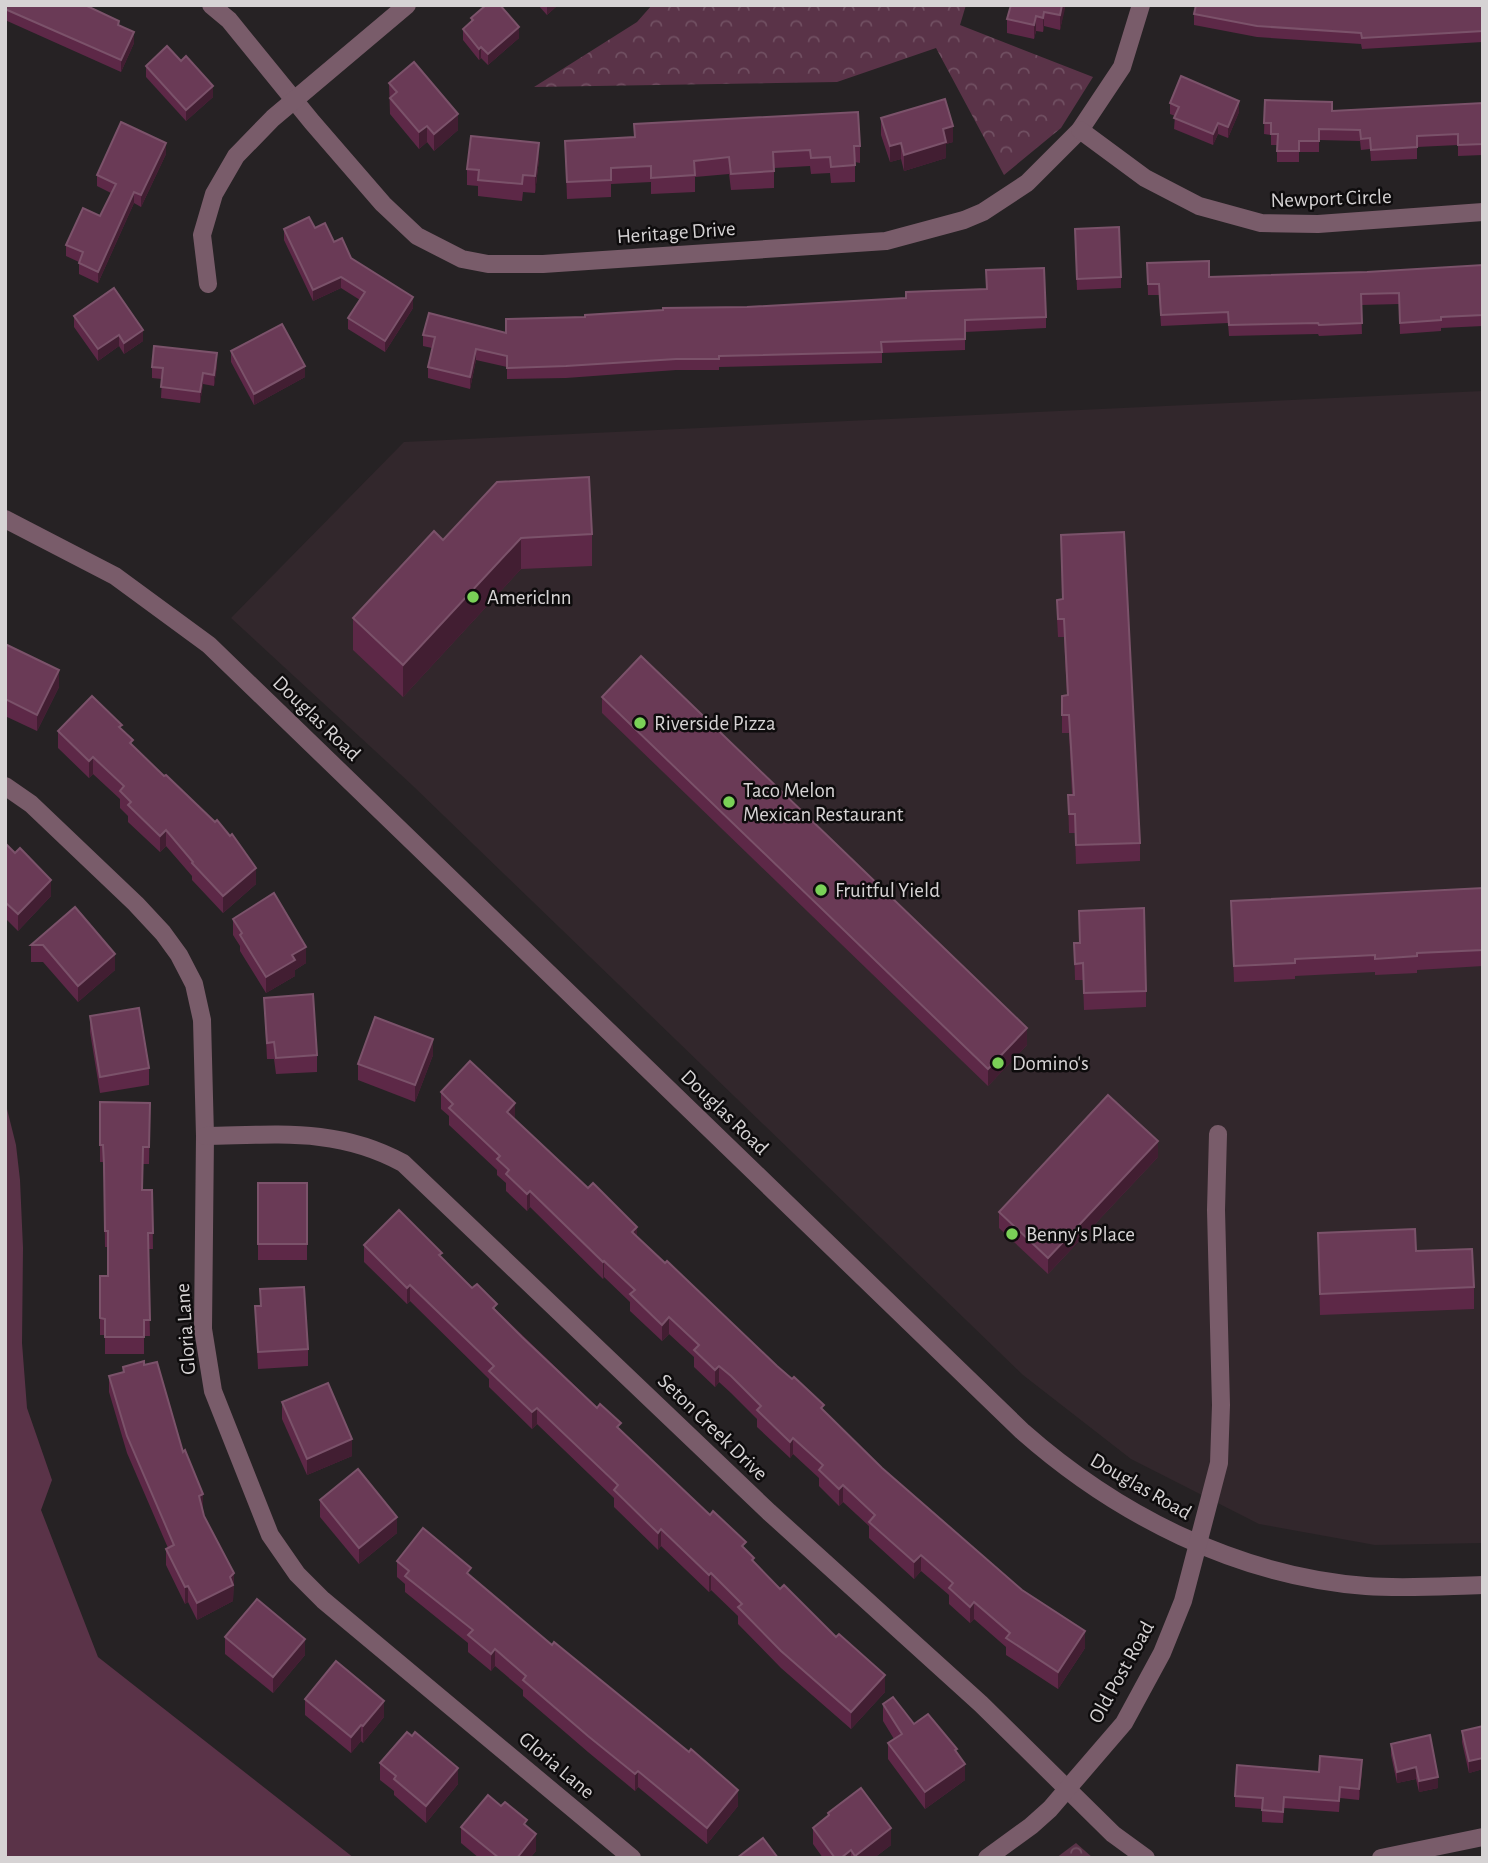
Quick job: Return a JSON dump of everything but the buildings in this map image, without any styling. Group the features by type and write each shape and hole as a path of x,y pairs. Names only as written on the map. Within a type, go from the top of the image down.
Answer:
{"street":[{"name":"Heritage Drive","path":"211,5 229,20 383,204 417,236 463,259 488,264 543,264 886,241 964,220 983,212 1027,183 1080,130 1122,67 1141,5"},
{"path":"208,284 202,235 214,194 236,156 272,118 407,5"},
{"name":"Newport Circle","path":"1080,130 1145,178 1199,205 1261,223 1318,224 1483,212"},
{"name":"Douglas Road","path":"5,519 115,576 209,645 1022,1431 1092,1486 1164,1528 1199,1544 1292,1574 1365,1586 1409,1588 1483,1585"},
{"name":"Gloria Lane","path":"5,786 31,804 136,904 179,955 194,984 202,1020 205,1136 203,1329 213,1391 270,1535 298,1574 323,1600 632,1858"},
{"name":"Seton Creek Drive","path":"205,1136 317,1135 362,1144 380,1150 403,1163 769,1512 981,1704 1113,1834 1146,1858"},
{"name":"Old Post Road","path":"987,1858 1031,1826 1069,1788 1124,1723 1162,1653 1183,1601 1219,1463 1221,1405 1216,1210 1219,1135"},
{"path":"1381,1858 1483,1837"}],"shaded area":[{"path":"1483,391 1483,1543 1375,1545 1259,1524 1131,1459 1023,1375 412,785 231,618 404,442"}],"green space":[{"path":"652,5 966,5 960,25 1093,77 1061,128 1004,175 936,48 837,82 534,87 637,22"},
{"path":"5,1101 16,1145 20,1180 23,1248 22,1343 27,1408 52,1480 41,1510 98,1657 354,1858 5,1858"},
{"path":"1076,1843 1093,1858 1056,1858"}],"place":[{"name":"AmericInn","path":"473,597"},
{"name":"Riverside Pizza","path":"640,723"},
{"name":"Taco Melon Mexican Restaurant","path":"729,802"},
{"name":"Fruitful Yield","path":"821,890"},
{"name":"Domino's","path":"998,1063"},
{"name":"Benny's Place","path":"1012,1234"}]}
